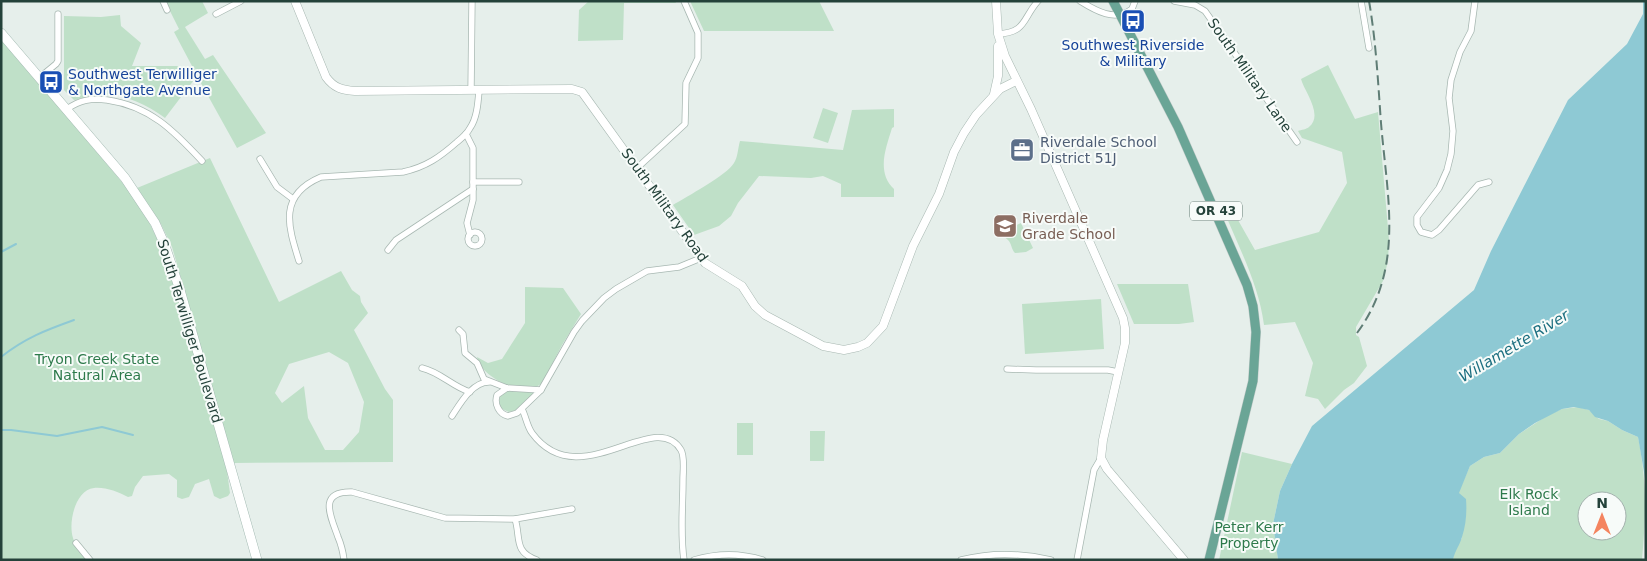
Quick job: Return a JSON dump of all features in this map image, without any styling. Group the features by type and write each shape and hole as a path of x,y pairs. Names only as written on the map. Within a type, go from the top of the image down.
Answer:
{"main road":[{"name":"OR 43","path":"1113,1 1178,127 1216,211 1246,285 1255,320 1256,353 1253,381 1209,560"},
{"name":"South Terwilliger Boulevard","path":"1,33 133,188 160,234 180,290 257,560"}],"street":[{"path":"163,1 167,10"},
{"path":"216,14 241,1"},
{"name":"South Military Road","path":"295,1 326,76 336,88 355,91 572,89 582,92 701,258 709,266 742,286 754,306 765,315 831,348 848,350 864,345 876,336 885,322 913,246 940,194 952,158 964,133 976,115 994,96 1004,86 1016,80"},
{"path":"299,261 290,227 292,199 312,181 321,178 404,172 415,169 444,155 466,134 474,121 475,90 472,1"},
{"path":"637,168 685,124 686,83 698,58 698,33 684,1"},
{"path":"994,96 998,76 996,1"},
{"path":"998,34 1017,30 1038,1"},
{"path":"1080,1 1100,12 1120,15 1132,9 1135,1"},
{"name":"South Military Lane","path":"1174,1 1196,5 1205,11 1297,142"},
{"path":"1361,1 1369,48"},
{"path":"1475,1 1471,31 1460,52 1451,80 1449,98 1453,131 1447,170 1439,188 1417,217 1417,225 1420,232 1432,235 1439,230 1478,185 1489,182"},
{"path":"39,78 58,61 58,14"},
{"path":"998,34 1005,56 1031,109 1122,314 1125,337 1103,440 1101,458 1094,470 1077,560"},
{"path":"67,109 78,102 90,99 124,102 150,114 167,126 184,141 202,162"},
{"path":"466,134 473,148 473,186 468,223 470,235"},
{"path":"260,158 277,187 292,199"},
{"path":"388,250 396,240 473,186 519,182"},
{"path":"507,388 496,397 496,404 500,412 510,416 522,409 541,390 574,332 604,298 648,271 679,268 701,258"},
{"path":"459,330 463,334 466,355 475,362 481,375 488,382"},
{"path":"422,368 433,371 459,389 470,392"},
{"path":"1007,368 1108,370 1118,372"},
{"path":"452,416 470,392 479,384 488,382 497,383 507,388 541,390"},
{"path":"522,409 531,431 542,444 569,457 581,458 603,454 649,437 663,437 675,443 681,450 683,468 684,560"},
{"path":"1101,458 1119,484 1184,560"},
{"path":"344,560 341,546 329,515 328,506 333,497 341,492 352,492 445,518 515,518 572,509"},
{"path":"515,518 521,550 529,557 537,560"},
{"path":"76,543 90,560"},
{"path":"961,560 995,554 1032,555 1051,560"},
{"path":"694,560 723,555 748,556 763,560"}],"green space":[{"path":"165,1 202,1 208,13 185,27 205,59 213,55 266,133 237,148 197,76 165,118 131,99 102,94 74,100 64,90 64,16 101,17 120,15 121,26 141,43 132,66 192,66 174,32 179,29"},
{"path":"589,1 675,1 676,3 624,3 623,40 578,41 579,10"},
{"path":"690,1 819,1 834,31 704,31"},
{"name":"Tryon Creek State Natural Area","path":"1,38 126,187 146,216 159,243 171,276 226,464 230,493 228,496 220,499 214,496 209,479 195,484 189,497 182,499 177,497 177,480 169,474 143,476 135,487 132,496 128,497 103,488 87,490 74,508 72,532 74,541 89,560 1,560"},
{"path":"1328,65 1355,119 1378,112 1389,240 1388,261 1383,281 1356,327 1356,335 1359,337 1367,366 1354,383 1325,409 1318,399 1305,396 1313,363 1295,322 1264,325 1254,283 1226,216 1234,213 1255,250 1319,232 1347,183 1342,152 1302,138 1298,131 1309,127 1315,116 1312,103 1301,79"},
{"path":"823,108 838,113 828,143 813,138"},
{"path":"894,109 894,127 887,144 884,168 888,182 894,189 894,197 841,197 841,184 823,176 811,178 759,176 738,203 731,216 719,226 694,235 673,205 730,168 736,158 740,141 843,150 852,110"},
{"path":"210,158 279,302 341,271 352,290 360,296 361,302 368,313 354,330 385,389 393,400 393,462 234,463 172,247 161,224 137,188","holes":["329,352 348,363 364,402 359,432 343,450 325,450 308,418 304,386 282,403 275,393 289,364"]},
{"path":"1021,223 1033,248 1026,252 1015,253 1001,232"},
{"path":"1117,284 1188,284 1194,322 1134,324"},
{"path":"525,287 563,288 581,314 543,382 535,387 526,389 516,388 495,379 480,365 477,357 488,363 502,359 525,323"},
{"path":"1101,299 1104,349 1025,354 1022,304"},
{"path":"534,390 535,393 516,410 509,412 500,408 499,401 504,392"},
{"name":"Elk Rock Island","path":"1578,407 1589,410 1599,419 1608,421 1638,437 1645,498 1642,560 1453,560 1454,552 1462,538 1458,493 1470,466 1484,457 1500,453 1519,434 1548,415 1562,409"},
{"path":"737,423 753,423 753,455 737,455"},
{"path":"810,431 825,431 824,461 810,461"},
{"name":"Peter Kerr Property","path":"1242,452 1292,464 1280,491 1273,524 1278,560 1219,560"}],"water":[{"name":"Willamette River","path":"1643,1 1646,1 1646,484 1638,437 1608,421 1595,417 1589,410 1574,407 1562,409 1519,434 1500,453 1484,457 1470,466 1459,493 1466,499 1466,518 1461,540 1453,560 1278,560 1273,524 1280,491 1312,426 1474,290 1491,251 1568,100 1627,44 1643,14"}],"waterway":[{"path":"1,252 16,244"},
{"path":"1,357 36,335 74,320"},
{"path":"1,430 57,436 102,427 133,435"}],"railway":[{"path":"1357,333 1372,308 1382,283 1387,258 1389,231 1389,205 1369,1"}],"place":[{"name":"Southwest Riverside & Military","path":"1133,21"},
{"name":"Southwest Terwilliger & Northgate Avenue","path":"51,82"},
{"name":"Riverdale School District 51J","path":"1022,150"},
{"name":"Riverdale Grade School","path":"1005,226"}]}
